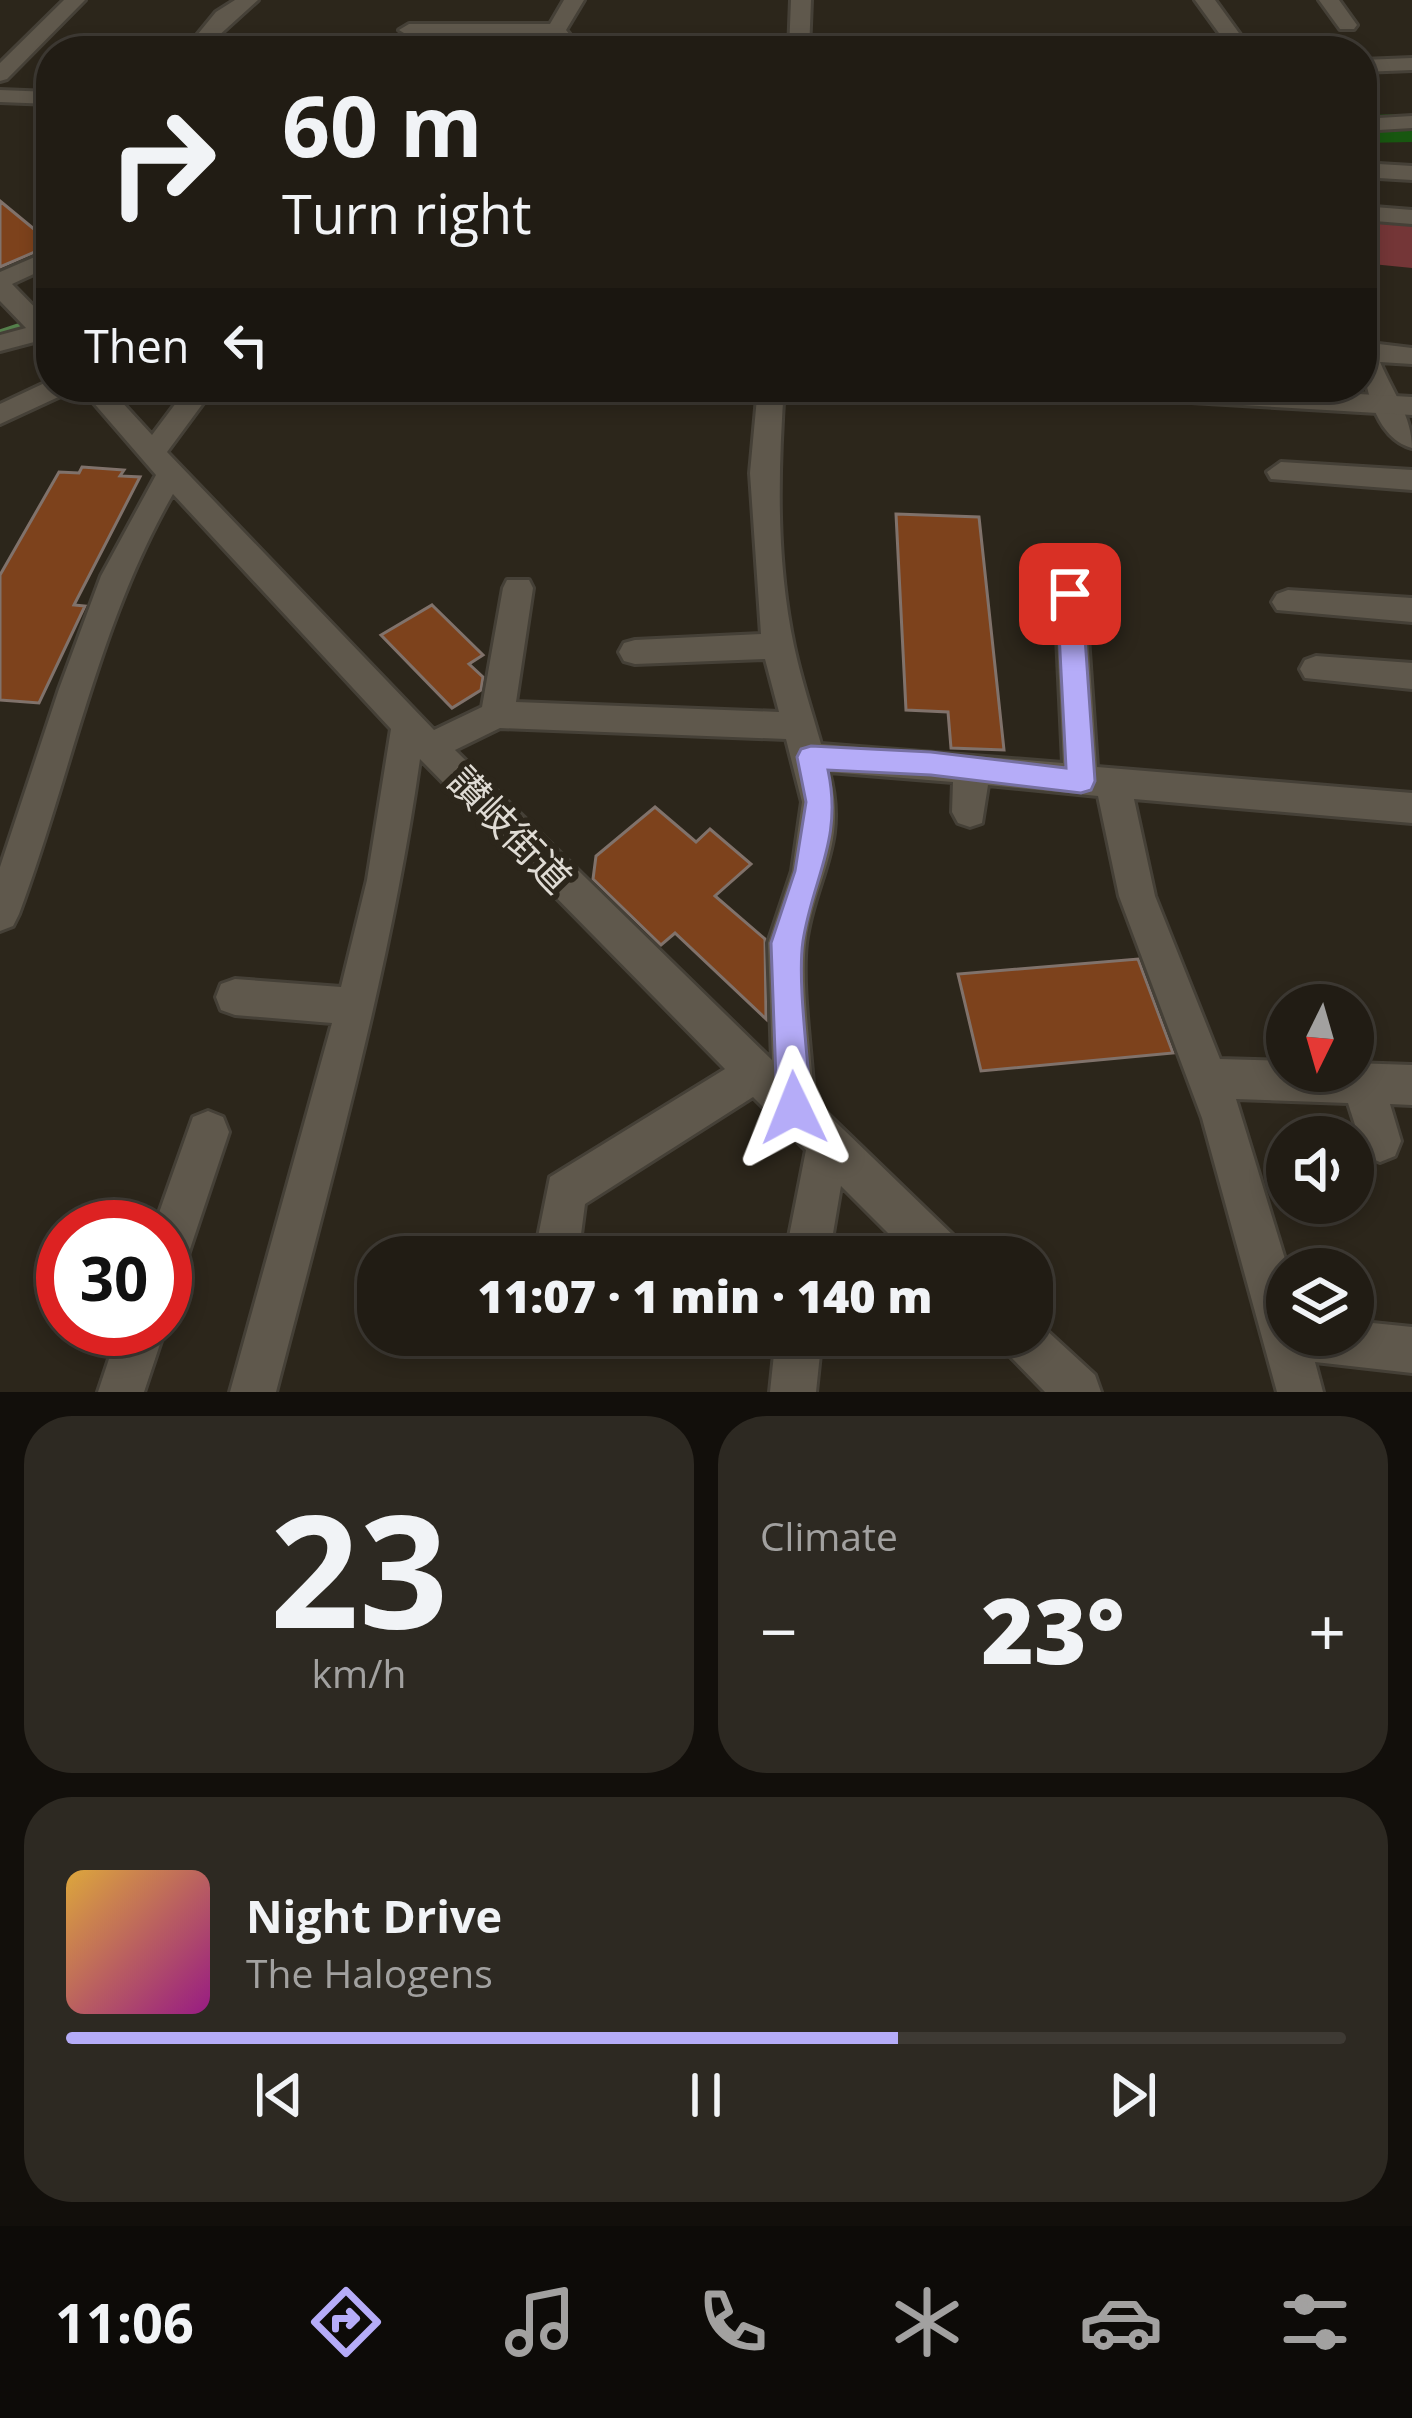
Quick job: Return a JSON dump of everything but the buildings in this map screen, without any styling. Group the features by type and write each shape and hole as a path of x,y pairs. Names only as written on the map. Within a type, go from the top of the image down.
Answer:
{"street":[{"path":"39,36 75,0"},
{"path":"206,36 223,16 248,0"},
{"path":"556,30 574,0"},
{"path":"800,36 801,0"},
{"path":"1205,0 1231,36"},
{"path":"1329,0 1347,25"},
{"path":"409,30 556,30"},
{"path":"556,30 561,36"},
{"path":"0,75 36,39"},
{"path":"1377,65 1412,64"},
{"path":"0,96 36,97"},
{"path":"1377,124 1412,122"},
{"path":"1377,171 1412,173"},
{"path":"1377,214 1412,217"},
{"path":"36,264 0,284 36,323"},
{"path":"0,343 36,337"},
{"path":"1377,353 1412,356"},
{"path":"1377,374 1412,439"},
{"path":"0,415 36,398"},
{"name":"讃岐街道","path":"106,402 566,889 922,1236"},
{"path":"0,914 32,840 87,660 168,437 192,402"},
{"path":"770,402 764,473 778,646 820,802 810,871 787,943 794,1108"},
{"path":"1333,402 1398,406"},
{"path":"1281,472 1412,480"},
{"path":"497,716 518,588"},
{"path":"1070,594 1097,783 1208,1078 1266,1275"},
{"path":"1288,602 1412,610"},
{"path":"635,652 778,646"},
{"path":"1316,669 1412,676"},
{"path":"253,1392 356,1007 419,735 497,716 806,742 971,770 1097,783 1412,808"},
{"path":"970,812 971,770"},
{"path":"235,998 356,1007"},
{"path":"559,1236 565,1192 756,1072"},
{"path":"1208,1078 1266,1080"},
{"path":"1374,1083 1412,1085"},
{"path":"1366,1092 1380,1141"},
{"path":"185,1200 208,1132"},
{"path":"811,1236 828,1142"},
{"path":"1374,1346 1412,1350"},
{"path":"121,1392 133,1356"},
{"path":"794,1392 797,1356"},
{"path":"1042,1356 1078,1392"},
{"path":"1290,1356 1300,1392"}],"shaded area":[{"path":"1377,216 1412,220 1412,268 1377,264"}],"waterway":[{"path":"1377,129 1412,128"},
{"path":"0,334 18,328"}],"route":[{"path":"794,1108 787,943 810,871 820,802 811,757 931,764 1081,781 1070,594"}]}
